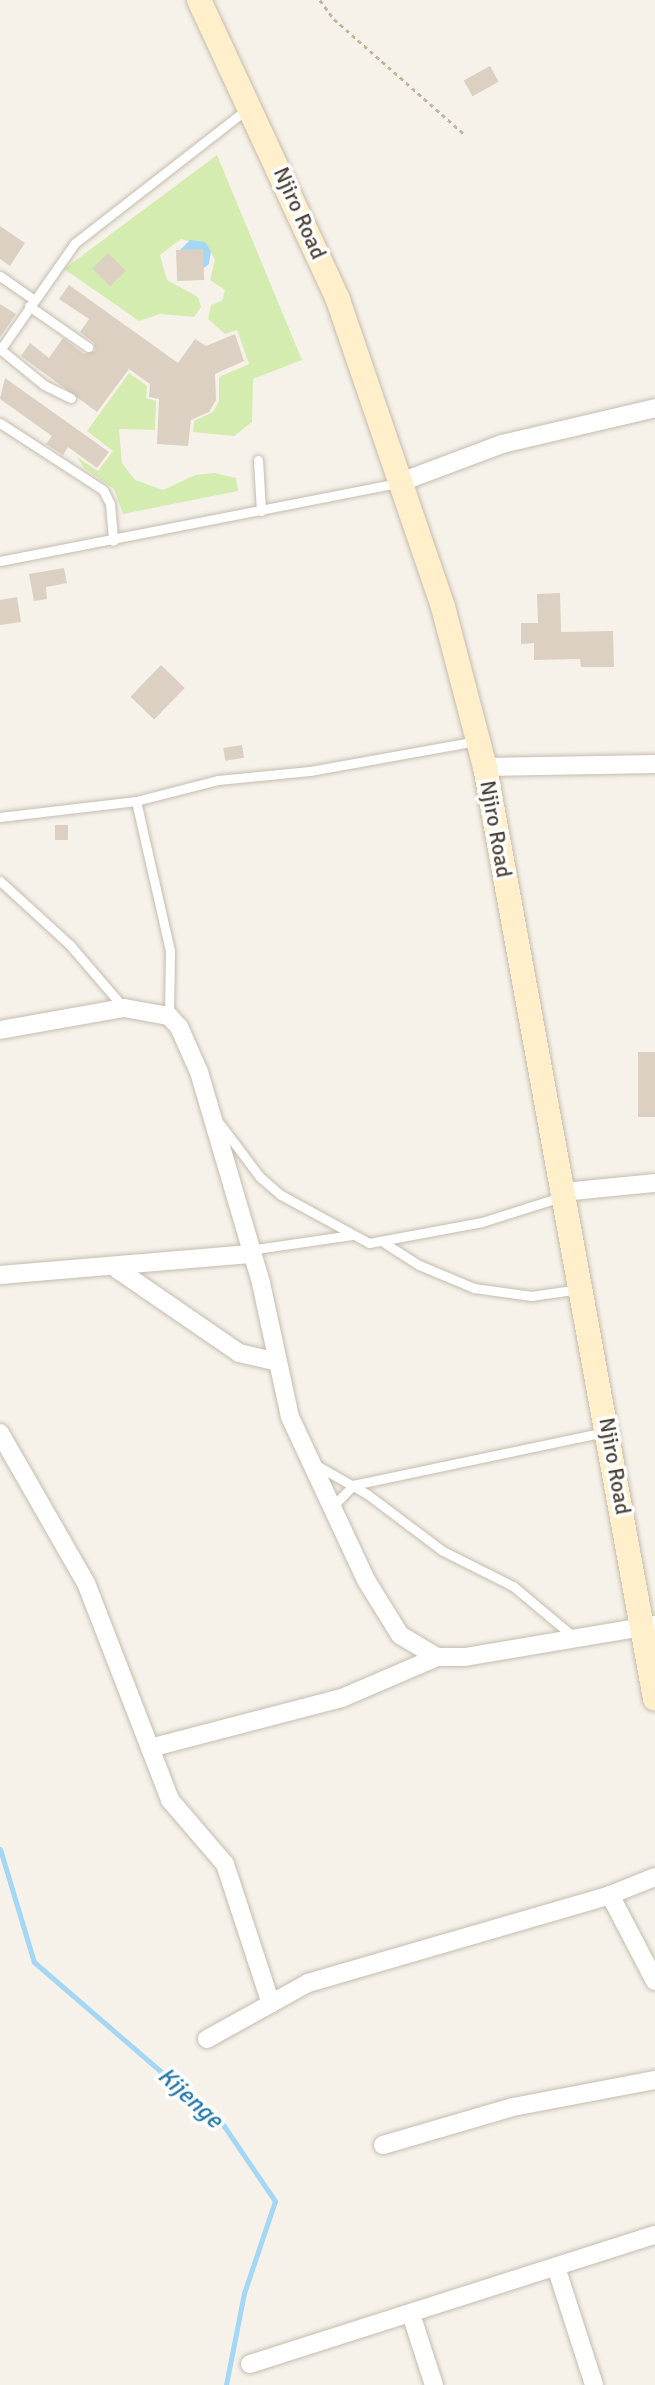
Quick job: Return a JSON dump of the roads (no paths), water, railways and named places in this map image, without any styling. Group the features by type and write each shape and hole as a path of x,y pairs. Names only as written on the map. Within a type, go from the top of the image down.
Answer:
{"street":[{"name":"Njiro Road","path":"199,0 338,300 443,607 485,767 608,1431 649,1625 655,1699"},
{"path":"401,482 502,444 655,408"},
{"path":"485,767 655,764"},
{"path":"0,1030 124,1008 169,1016 188,1043 271,1322 275,1361 290,1417 391,1624 410,1643 437,1657"},
{"path":"564,1194 655,1183"},
{"path":"0,1275 117,1269 250,1252"},
{"path":"117,1269 239,1353 275,1361"},
{"path":"0,1433 86,1583 170,1800 225,1864 271,2004"},
{"path":"150,1748 342,1698 437,1657 492,1655 649,1625"},
{"path":"207,2039 308,1983 376,1960 610,1895 655,1877"},
{"path":"610,1895 655,1981"},
{"path":"383,2145 513,2107 655,2080"},
{"path":"250,2364 655,2235"},
{"path":"556,2267 594,2385"},
{"path":"411,2314 434,2385"}],"lane":[{"path":"71,398 44,385 0,350 75,243 250,107"},
{"path":"0,276 88,347"},
{"path":"0,423 103,490 110,504 113,541"},
{"path":"258,460 261,511"},
{"path":"0,561 401,482"},
{"path":"0,817 136,801 218,780 310,771 477,741"},
{"path":"136,801 170,951 169,1016"},
{"path":"0,881 70,945 124,1008"},
{"path":"209,1108 260,1177 281,1195 369,1243 482,1222 564,1194"},
{"path":"250,1252 352,1235"},
{"path":"383,1242 419,1265 474,1288 531,1296 583,1289"},
{"path":"334,1505 353,1485 608,1431"},
{"path":"316,1465 353,1485 443,1551 513,1586 575,1638"}],"water":[{"path":"190,240 205,242 211,251 209,264 200,271 179,251"}],"waterway":[{"name":"Kijenge","path":"0,1849 34,1962 224,2126 275,2201 244,2293 226,2385"}]}
